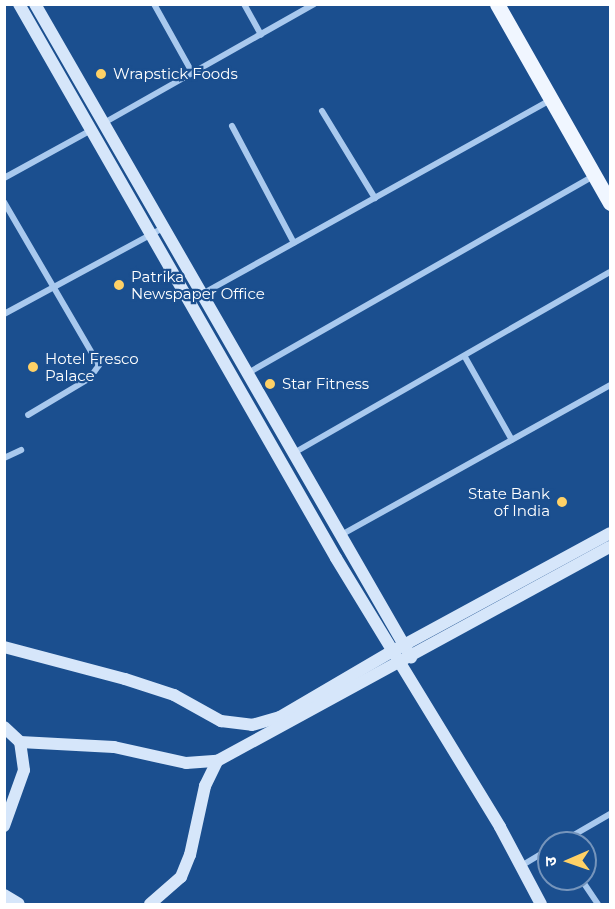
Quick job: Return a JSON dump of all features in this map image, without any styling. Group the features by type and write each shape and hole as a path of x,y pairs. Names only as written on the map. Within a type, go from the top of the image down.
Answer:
{"main road":[{"path":"497,4 610,203"}],"street":[{"path":"19,4 89,131 391,652 521,866 541,904"},
{"path":"35,4 338,536 411,657"},
{"path":"154,4 193,74"},
{"path":"244,4 261,35"},
{"path":"4,178 193,74 314,4"},
{"path":"201,295 550,100"},
{"path":"322,111 375,198"},
{"path":"232,126 294,243"},
{"path":"247,374 594,175"},
{"path":"4,202 96,356 98,368 90,378 28,415"},
{"path":"4,314 163,228"},
{"path":"292,454 610,272"},
{"path":"465,357 512,440"},
{"path":"338,536 610,385"},
{"path":"4,458 21,450"},
{"path":"4,647 125,679 174,695 221,721 252,725 280,717 402,645 610,534"},
{"path":"20,742 114,747 186,763 217,761 399,664 478,616 610,547"},
{"path":"4,727 20,742 24,770 4,826"},
{"path":"150,904 181,877 196,833 205,786 217,761"},
{"path":"581,831 610,814"},
{"path":"521,866 537,856"},
{"path":"589,891 598,904"},
{"path":"4,895 19,904"}],"place":[{"name":"Wrapstick Foods","path":"101,74"},
{"name":"Patrika Newspaper Office","path":"119,285"},
{"name":"Hotel Fresco Palace","path":"33,367"},
{"name":"Star Fitness","path":"270,384"},
{"name":"State Bank of India","path":"562,502"}]}
